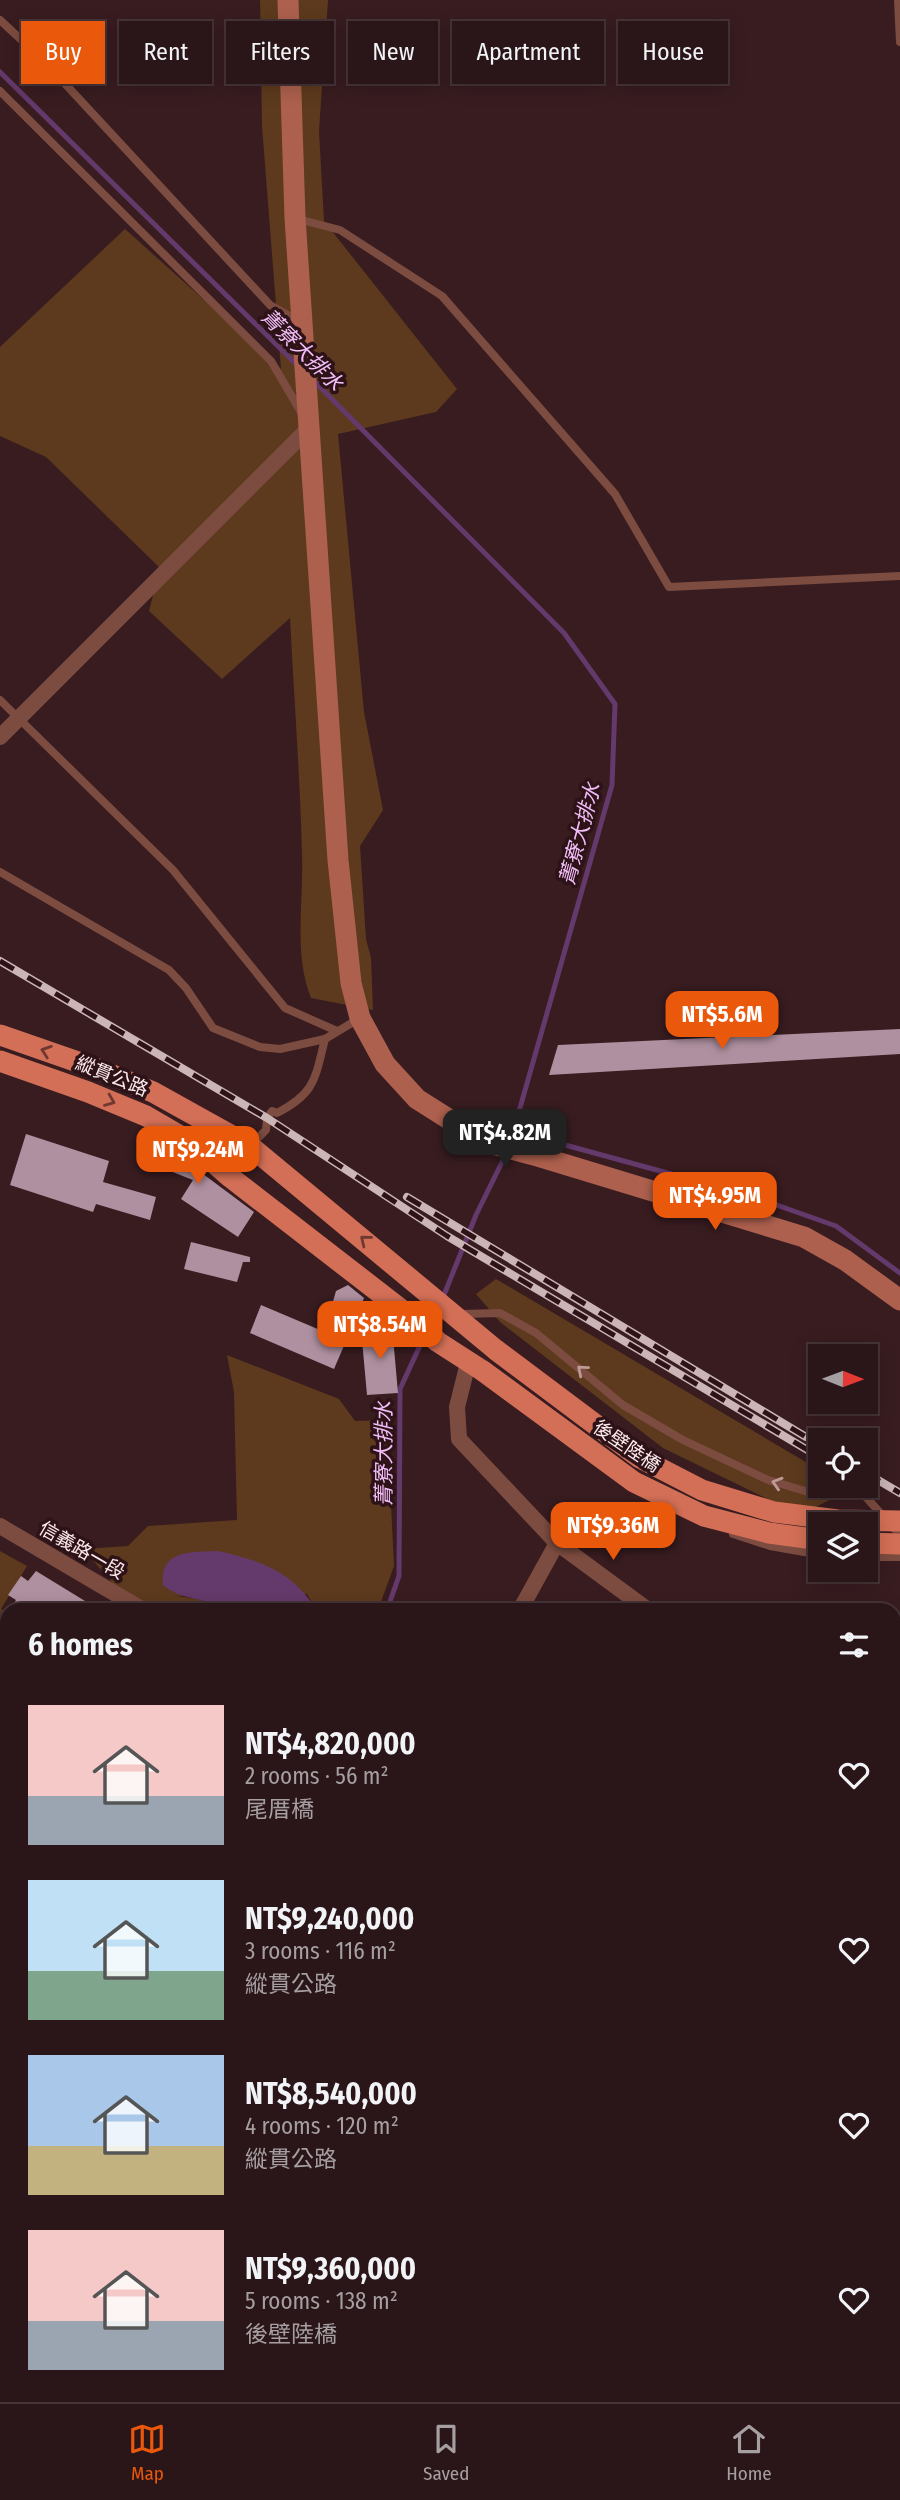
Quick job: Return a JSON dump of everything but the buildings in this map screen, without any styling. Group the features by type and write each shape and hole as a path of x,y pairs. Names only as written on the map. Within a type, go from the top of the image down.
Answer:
{"main road":[{"name":"縱貫公路","path":"0,1035 98,1069 153,1092 250,1146 456,1315"},
{"name":"縱貫公路","path":"0,1061 135,1111 190,1141 230,1177 439,1342 475,1367"},
{"name":"後壁陸橋","path":"456,1315 496,1350 640,1458 702,1490 774,1512 838,1520 900,1521"},
{"name":"後壁陸橋","path":"475,1367 634,1482 704,1516 769,1533 808,1538"},
{"path":"878,1543 900,1544"}],"street":[{"path":"288,0 295,218 338,860 351,984 360,1018 385,1064 417,1099 485,1142 804,1237 845,1261 900,1300"},
{"path":"0,737 310,427"},
{"path":"475,1367 457,1407 459,1439 557,1544 638,1603"},
{"name":"信義路一段","path":"0,1527 121,1603"},
{"path":"524,1603 557,1544"}],"lane":[{"path":"898,0 900,42"},
{"path":"0,20 44,61 270,305 303,330"},
{"path":"0,91 271,361 310,427"},
{"path":"295,218 340,230 442,296 615,494 669,587 900,576"},
{"path":"0,700 173,870 285,1008 337,1031"},
{"path":"0,872 169,970 186,988 213,1028 260,1047 280,1049 325,1039 360,1018"},
{"path":"250,1146 266,1130 267,1118 272,1111 277,1113 293,1105 313,1085 325,1039"},
{"path":"456,1315 500,1312 536,1333 623,1405 683,1440 768,1480 812,1493 865,1496 900,1535"},
{"path":"475,1367 487,1373 527,1412 634,1492 688,1519 770,1546 808,1553"},
{"path":"878,1557 900,1557"}],"shaded area":[{"path":"260,0 328,0 327,21 260,21"},
{"path":"261,84 322,84 319,131 324,221 457,389 436,412 338,434 364,712 383,810 360,846 366,939 371,958 373,1010 311,998 302,963 301,825 290,618 222,679 149,611 160,568 46,457 0,436 0,347 125,229 281,369 262,126"},
{"path":"496,1279 808,1463 808,1498 833,1498 806,1512 776,1503 663,1448 500,1322 476,1294"},
{"path":"227,1355 339,1399 355,1421 387,1420 394,1566 381,1603 312,1603 307,1594 174,1596 210,1603 145,1603 116,1587 83,1549 128,1546 148,1526 237,1520 234,1392"},
{"path":"0,1551 27,1566 5,1603 0,1603"},
{"path":"218,1551 261,1564 286,1577 311,1603 211,1603 177,1594 163,1585 163,1574 172,1559 188,1553"}],"waterway":[{"name":"菁寮大排水","path":"0,72 298,366"},
{"name":"菁寮大排水","path":"313,380 564,633 615,704 612,785 510,1143"},
{"path":"514,1131 748,1195 836,1226 900,1273"},
{"name":"菁寮大排水","path":"442,1300 476,1215 507,1152"},
{"name":"菁寮大排水","path":"429,1328 438,1309"},
{"name":"菁寮大排水","path":"389,1603 399,1576 400,1389 424,1337"}],"railway":[{"path":"0,961 267,1118 447,1236 808,1450"},
{"path":"407,1197 806,1437"},
{"path":"878,1480 900,1493"}]}
